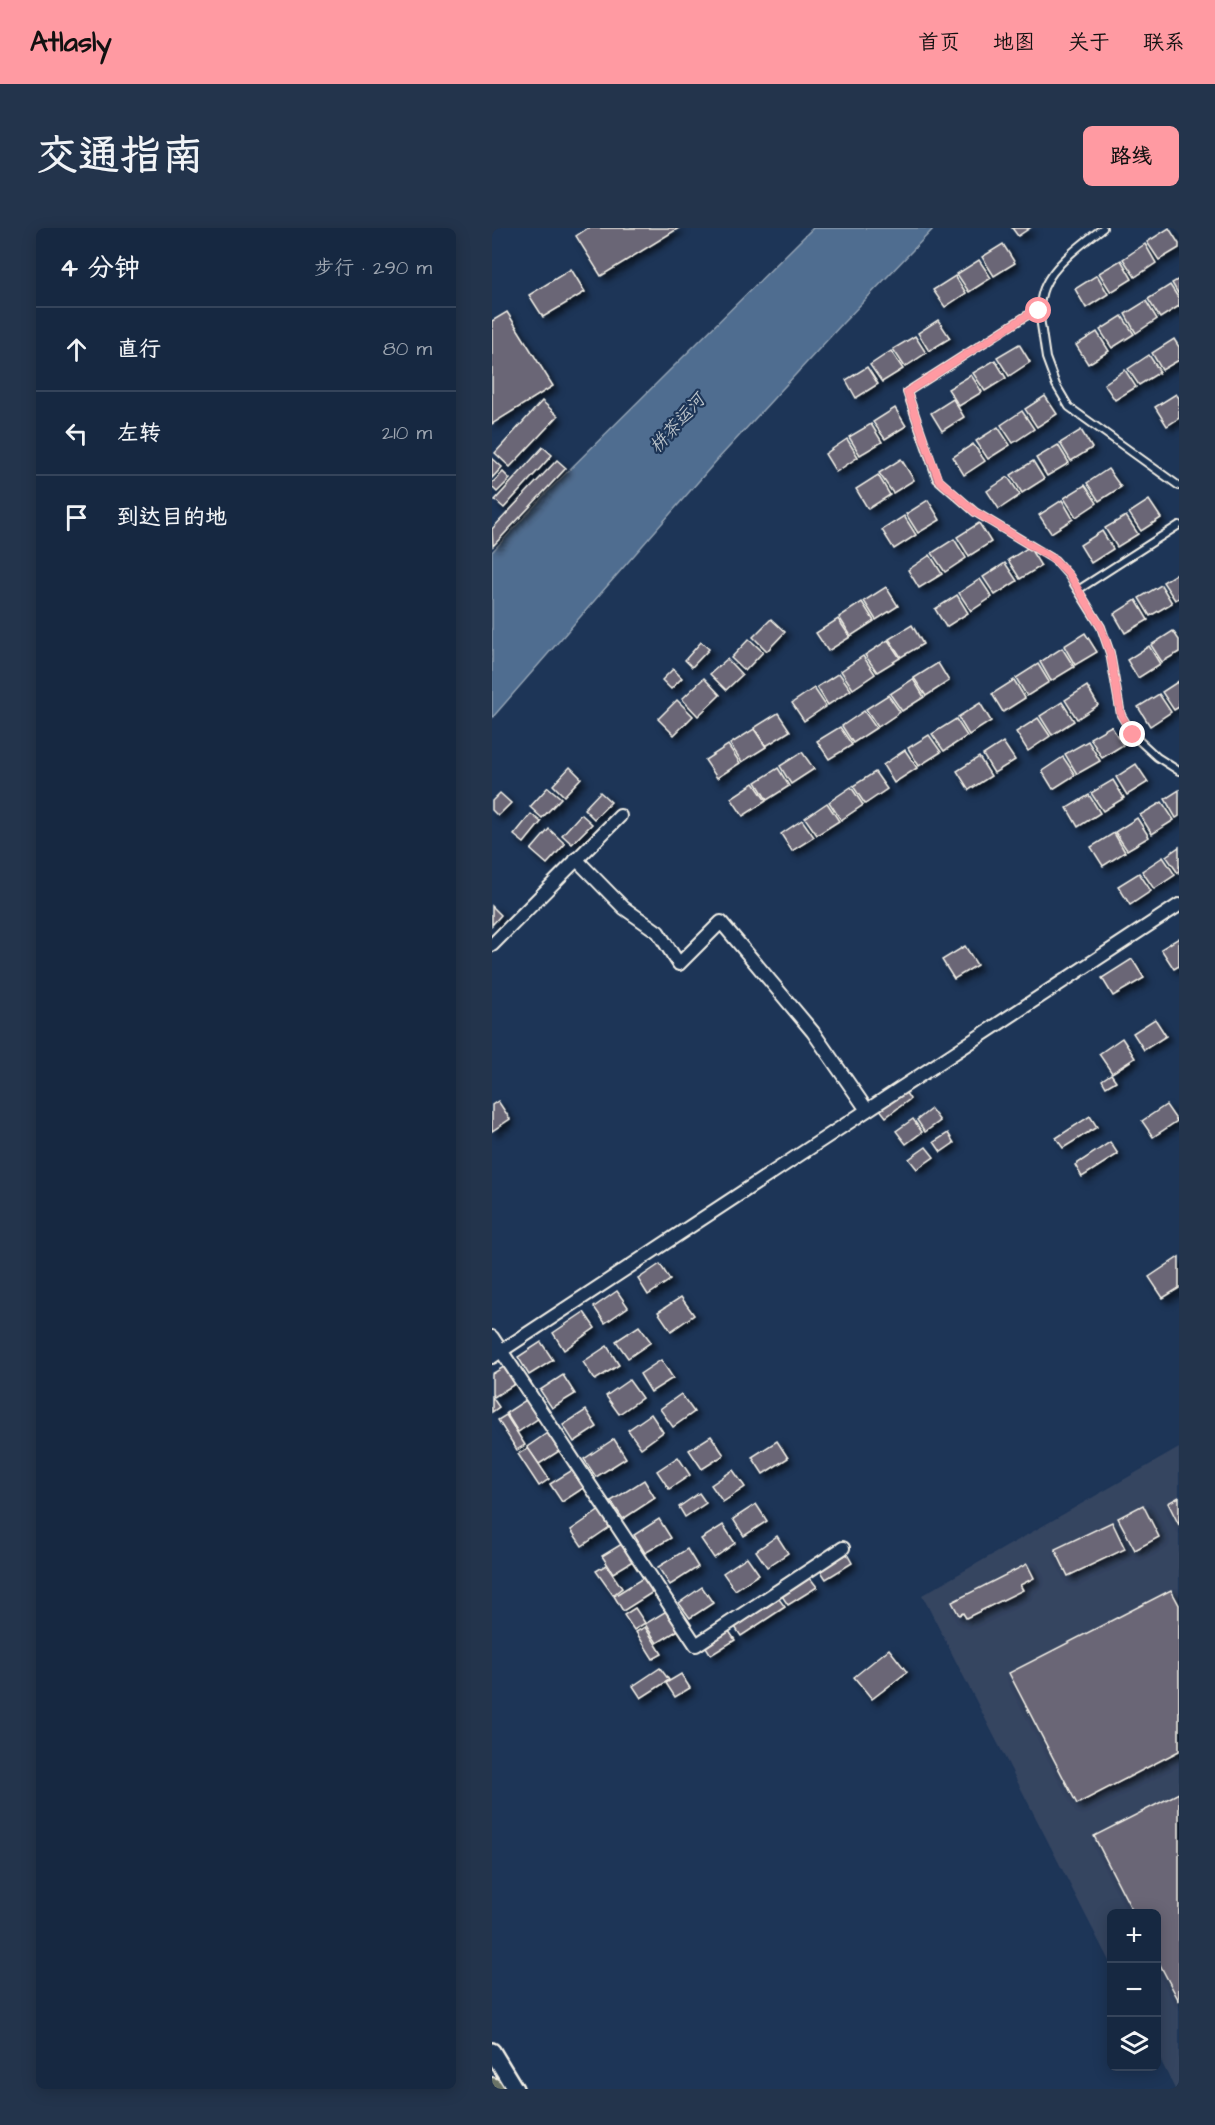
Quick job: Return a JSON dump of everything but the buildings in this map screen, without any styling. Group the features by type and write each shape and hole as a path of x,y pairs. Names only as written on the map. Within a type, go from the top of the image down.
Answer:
{"street":[{"path":"492,945 620,816"},
{"path":"576,859 624,908 658,932 679,964 721,922 813,1032 867,1110"},
{"path":"497,1354 1179,905"},
{"path":"492,1337 497,1354 696,1645 843,1548"},
{"path":"492,2051 515,2089"}],"lane":[{"path":"1103,228 1084,242 1055,271 1044,288 1039,311 1046,358 1056,385 1069,407 1179,486"},
{"path":"1039,311 1026,316 907,392 938,479 975,512 1055,560 1070,576 1101,627 1110,653 1121,715 1133,735 1157,757 1179,771"},
{"path":"1078,590 1179,525"}],"shaded area":[{"path":"1179,1448 1179,2089 1175,2089 1161,2061 1161,1909 1107,1909 1107,1957 922,1595"}],"water":[{"name":"栟茶运河","path":"813,228 934,228 718,459 492,718 492,552 549,490"}],"route":[{"path":"1039,311 1026,316 907,392 938,479 975,512 1055,560 1070,576 1101,627 1110,653 1121,715 1133,735"}]}
